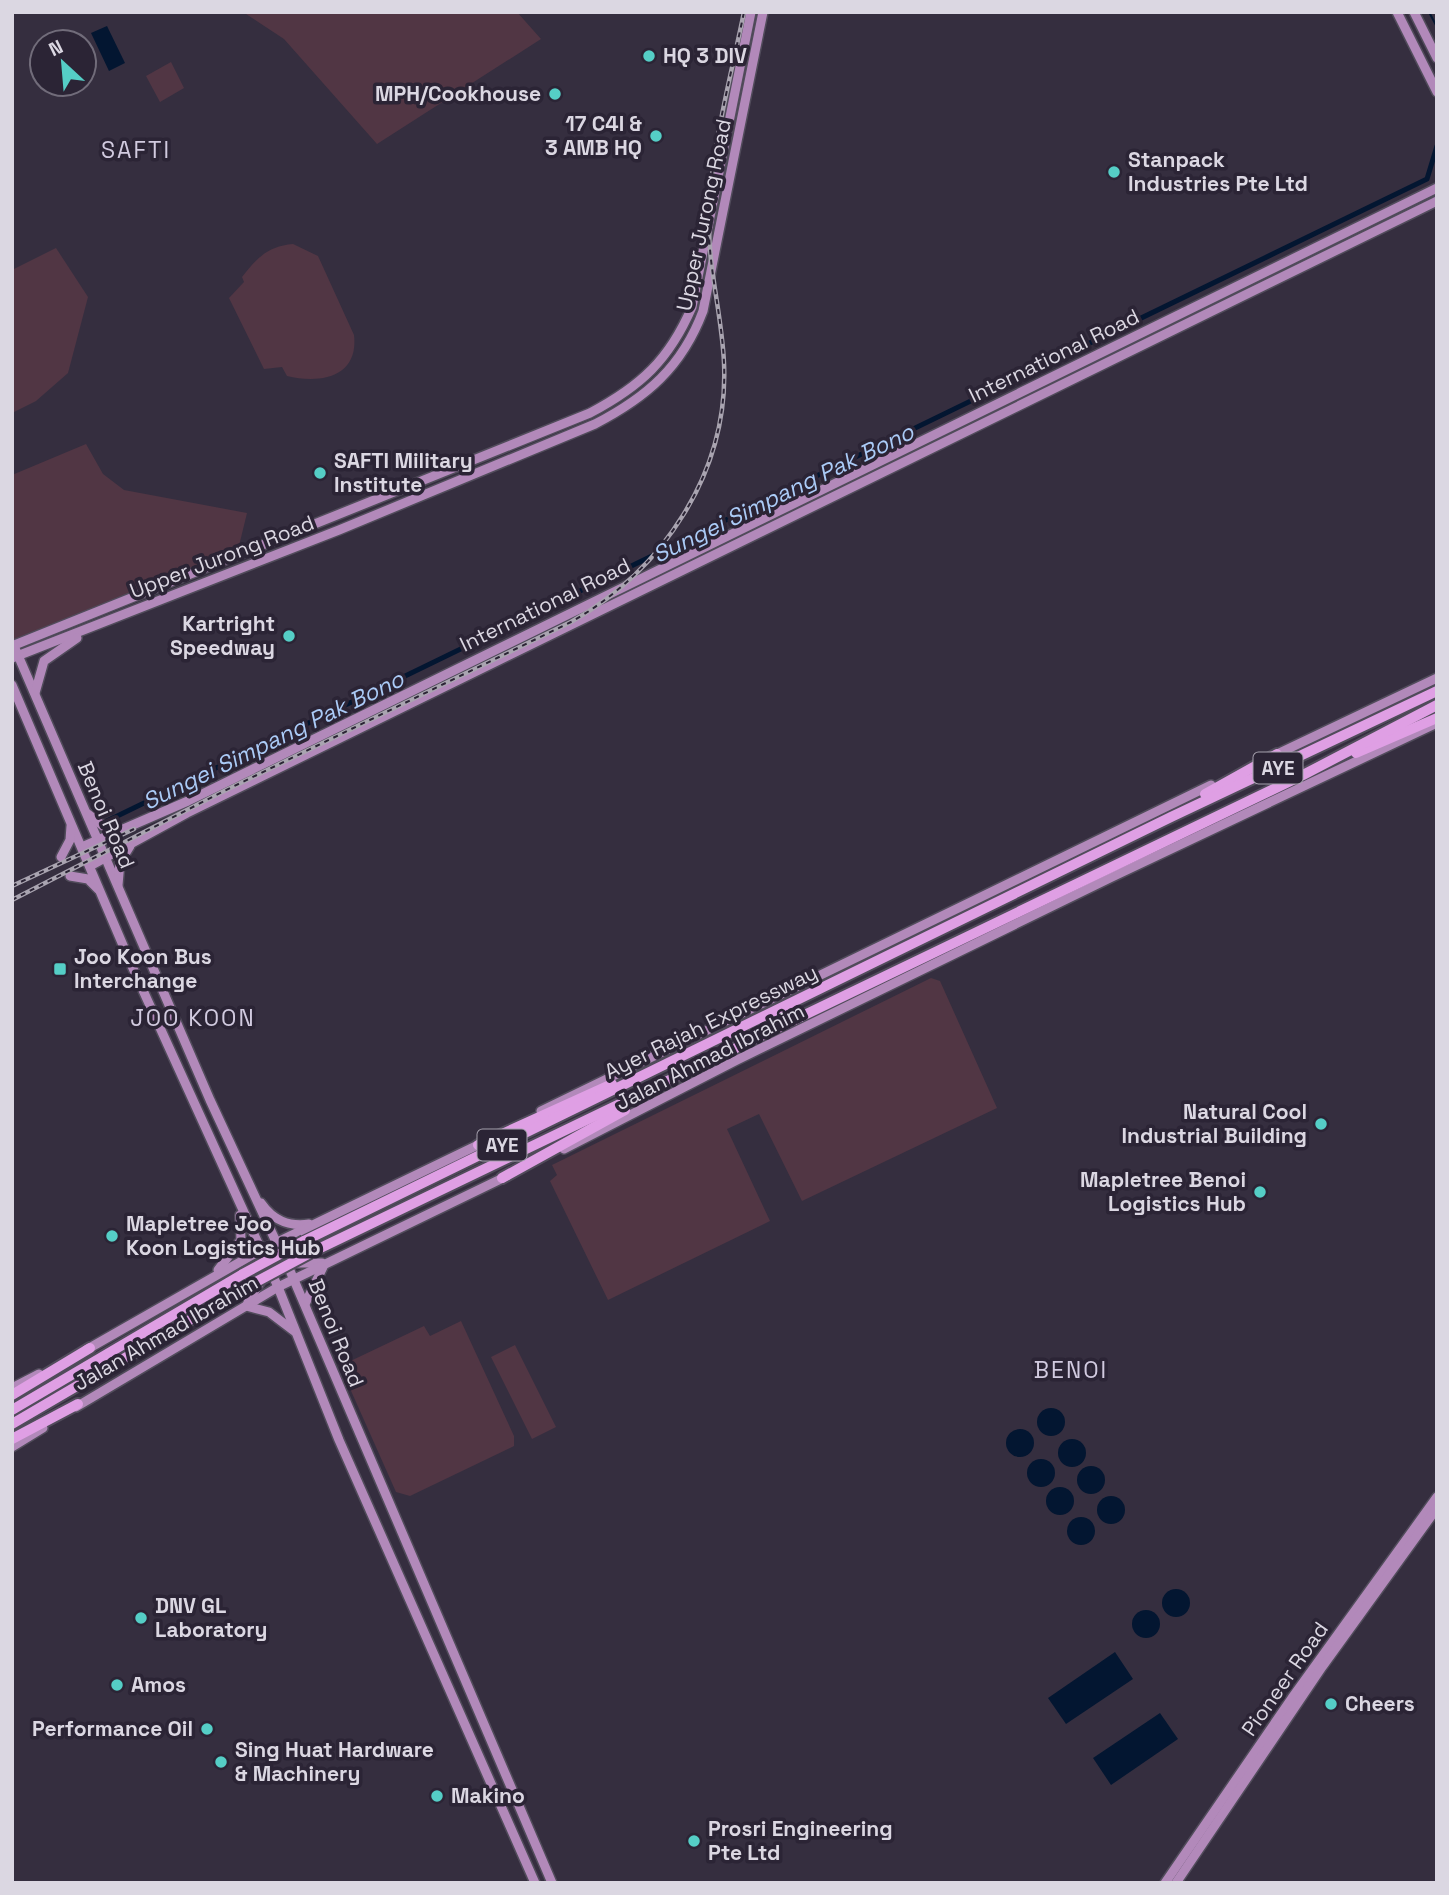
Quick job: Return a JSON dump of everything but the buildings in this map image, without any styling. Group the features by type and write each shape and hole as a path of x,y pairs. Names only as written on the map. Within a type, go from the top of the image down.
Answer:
{"highway":[{"name":"Ayer Rajah Expressway","path":"12,1410 304,1241 1171,817 1437,691"},
{"name":"Ayer Rajah Expressway","path":"12,1424 310,1253 646,1093 967,934 1303,775 1437,705"},
{"path":"1303,775 1437,718"},
{"path":"1171,817 1186,805 1277,754"},
{"path":"478,1146 651,1067 699,1049"},
{"path":"502,1178 611,1119 640,1101 646,1093"},
{"path":"12,1395 90,1348"},
{"path":"12,1438 78,1404"}],"main road":[{"name":"Upper Jurong Road","path":"13,646 590,413 620,397 657,368 675,343 692,307 751,12"},
{"name":"Upper Jurong Road","path":"15,657 595,424 644,396 674,367 692,339 709,292 763,12"},
{"path":"1397,12 1437,92"},
{"path":"1414,12 1437,58"},
{"name":"International Road","path":"82,847 188,801 1437,187"},
{"name":"International Road","path":"90,866 832,495 1435,203"},
{"path":"417,481 427,483 428,491"},
{"path":"136,597 145,606"},
{"path":"35,695 44,660 97,625"},
{"name":"Benoi Road","path":"13,646 15,657 35,695 245,1178 276,1260 278,1287 339,1440 535,1883"},
{"name":"Jalan Ahmad Ibrahim","path":"12,1388 90,1348 239,1262 276,1260 303,1229 316,1222 478,1146 575,1094 1437,678"},
{"name":"Benoi Road","path":"12,685 234,1193 276,1260 295,1279 359,1439 552,1883"},
{"name":"Jalan Ahmad Ibrahim","path":"12,1447 78,1404 278,1287 1112,877 1437,723"},
{"path":"87,813 103,826 124,829"},
{"path":"61,857 70,840 70,820"},
{"path":"118,890 118,873 124,853 142,838"},
{"path":"70,876 88,879 106,903"},
{"path":"245,1178 272,1216 298,1225 316,1222"},
{"path":"209,1279 230,1258 241,1240 242,1224 234,1193"},
{"path":"298,1335 268,1312 245,1306 276,1260 303,1229"},
{"path":"276,1260 327,1263"},
{"path":"305,1305 315,1280 327,1263"},
{"name":"Pioneer Road","path":"1165,1883 1388,1561 1437,1497"},
{"name":"Pioneer Road","path":"1176,1883 1322,1667 1437,1508"}],"shaded area":[{"path":"243,12 517,12 541,39 377,144 284,39"},
{"path":"171,62 184,88 160,102 146,76"},
{"path":"293,244 318,256 354,335 354,349 350,361 334,375 324,378 287,376 282,367 264,369 229,298 244,282 242,277 258,259 277,247"},
{"path":"56,248 88,297 68,373 36,401 12,413 12,270"},
{"path":"86,444 103,474 124,490 247,513 238,550 12,641 12,475"},
{"path":"931,978 940,981 997,1108 802,1201 759,1114 727,1129 770,1221 608,1300 550,1181 557,1175 552,1165"},
{"path":"461,1321 514,1436 514,1446 410,1496 396,1492 340,1366 424,1326 430,1336"},
{"path":"515,1345 556,1427 532,1439 491,1357"}],"water":[{"path":"107,26 125,63 109,71 98,48 98,30"},
{"path":"1051,1408 1061,1412 1065,1422 1061,1432 1051,1436 1041,1432 1037,1422 1041,1412"},
{"path":"1020,1429 1030,1433 1034,1443 1030,1453 1020,1457 1010,1453 1006,1443 1010,1433"},
{"path":"1072,1439 1082,1443 1086,1453 1082,1463 1072,1467 1062,1463 1058,1453 1062,1443"},
{"path":"1041,1459 1051,1463 1055,1473 1051,1483 1041,1487 1031,1483 1027,1473 1031,1463"},
{"path":"1091,1466 1101,1470 1105,1480 1101,1490 1091,1494 1081,1490 1077,1480 1081,1470"},
{"path":"1060,1487 1070,1491 1074,1501 1070,1511 1060,1515 1050,1511 1046,1501 1050,1491"},
{"path":"1111,1496 1121,1500 1125,1510 1121,1520 1111,1524 1101,1520 1097,1510 1101,1500"},
{"path":"1081,1517 1091,1521 1095,1531 1091,1541 1081,1545 1071,1541 1067,1531 1071,1521"},
{"path":"1176,1589 1186,1593 1190,1603 1186,1613 1176,1617 1166,1613 1162,1603 1166,1593"},
{"path":"1146,1610 1156,1614 1160,1624 1156,1634 1146,1638 1136,1634 1132,1624 1136,1614"},
{"path":"1115,1652 1133,1679 1066,1724 1048,1698"},
{"path":"1160,1713 1178,1739 1111,1785 1093,1758"}],"waterway":[{"path":"1429,12 1437,27"},
{"name":"Sungei Simpang Pak Bono","path":"107,821 1427,179 1437,146"}],"railway":[{"path":"12,900 222,792 571,622 634,575 661,546 684,514 702,479 715,442 723,403 721,327 709,239 710,195 722,116 744,12"},
{"path":"12,886 134,829"}],"place":[{"name":"HQ 3 DIV","path":"649,56"},
{"name":"MPH/Cookhouse","path":"555,94"},
{"name":"17 C4I & 3 AMB HQ","path":"656,136"},
{"name":"Stanpack Industries Pte Ltd","path":"1114,172"},
{"name":"SAFTI Military Institute","path":"320,473"},
{"name":"Kartright Speedway","path":"289,636"},
{"name":"Joo Koon Bus Interchange","path":"60,969"},
{"name":"Natural Cool Industrial Building","path":"1321,1124"},
{"name":"Mapletree Benoi Logistics Hub","path":"1260,1192"},
{"name":"Mapletree Joo Koon Logistics Hub","path":"112,1236"},
{"name":"DNV GL Laboratory","path":"141,1618"},
{"name":"Amos","path":"117,1685"},
{"name":"Cheers","path":"1331,1704"},
{"name":"Performance Oil","path":"207,1729"},
{"name":"Sing Huat Hardware & Machinery","path":"221,1762"},
{"name":"Makino","path":"437,1796"},
{"name":"Prosri Engineering Pte Ltd","path":"694,1841"}],"district":[{"name":"SAFTI","path":"136,150"},
{"name":"JOO KOON","path":"193,1018"},
{"name":"BENOI","path":"1071,1370"}]}
